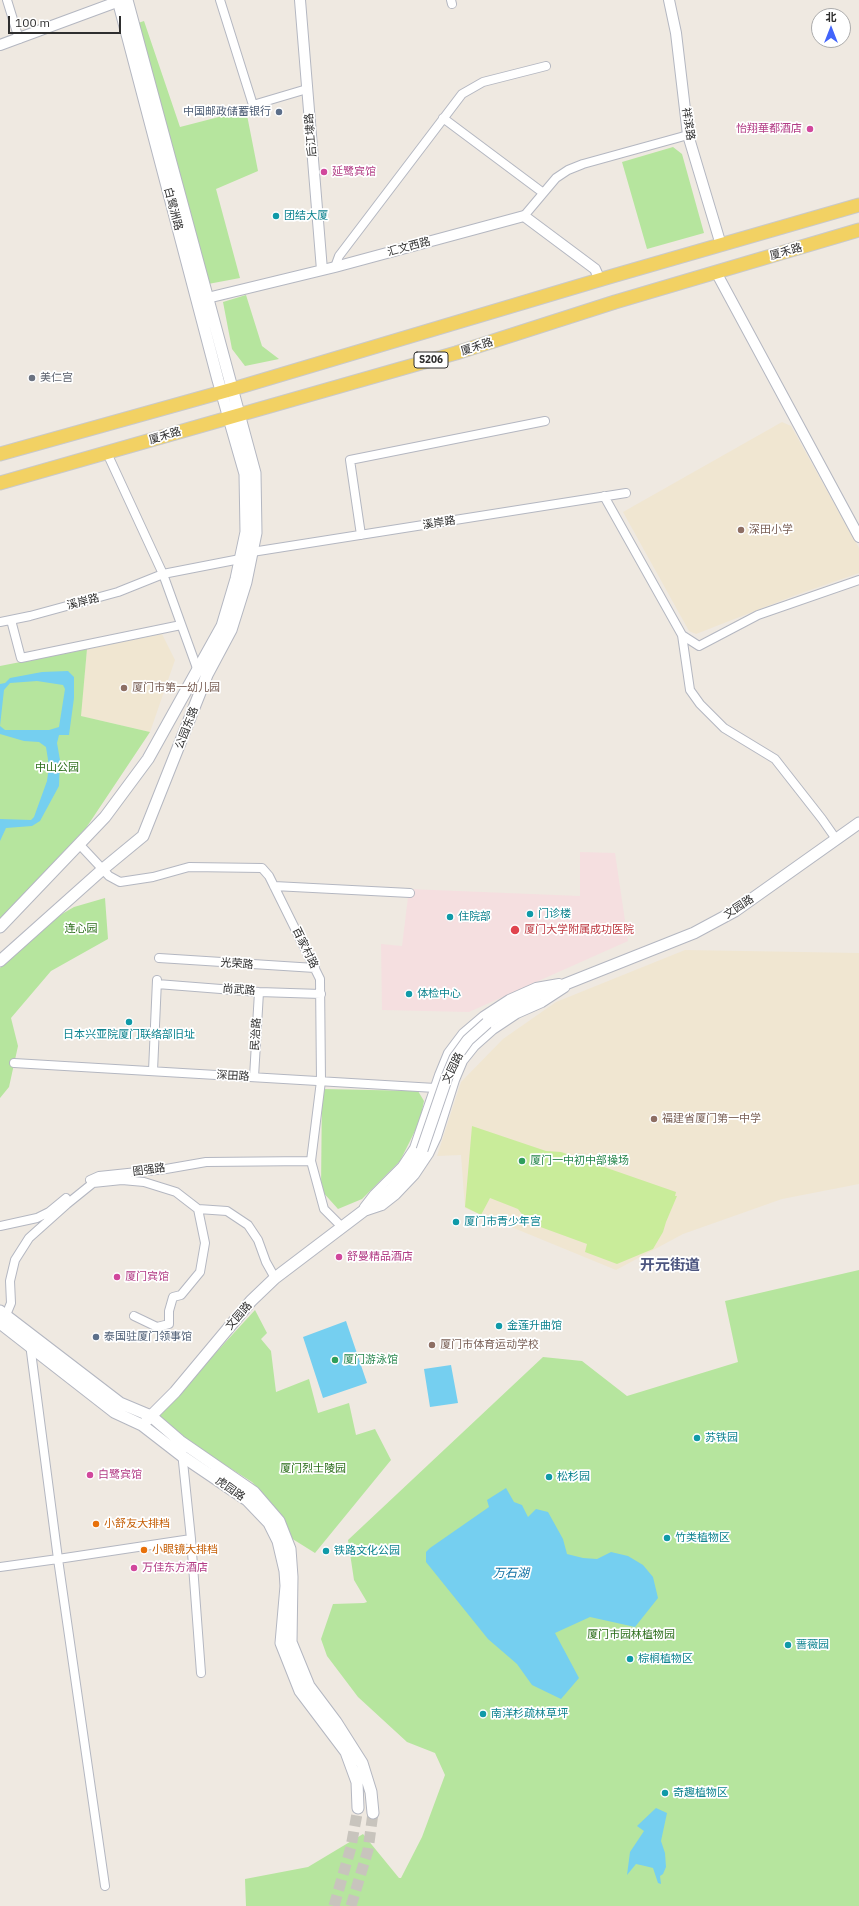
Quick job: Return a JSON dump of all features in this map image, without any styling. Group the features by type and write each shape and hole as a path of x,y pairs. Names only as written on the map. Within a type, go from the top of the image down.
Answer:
{"main road":[{"name":"白鹭洲路","path":"121,0 227,390"},
{"name":"S206","path":"0,454 227,390 859,205"},
{"name":"厦禾路","path":"0,483 107,454 234,415 456,353 615,302 859,230"},
{"name":"公园东路","path":"0,961 103,869 143,836 207,676 231,630 246,582 256,533 255,473 234,415 227,390"},
{"name":"公园东路","path":"0,927 105,817 148,759 222,626 246,532 245,474 234,415"},
{"name":"文园路","path":"142,1425 175,1392 251,1301 275,1278 391,1190 408,1171 422,1150 447,1076 455,1058 468,1040 487,1023 512,1007 701,929 735,911 859,823"},
{"name":"虎园路","path":"2,1316 29,1331 120,1402 151,1416 180,1442 254,1492 280,1521 290,1549 292,1577 292,1642 309,1686 356,1751 367,1776 373,1813"},
{"name":"虎园路","path":"2,1316 30,1346 114,1412 142,1425 182,1456 247,1500 269,1523 278,1541 285,1571 286,1586 281,1643 300,1691 346,1752 355,1773 357,1782 358,1808"}],"street":[{"path":"7,0 19,39"},
{"path":"0,45 121,0"},
{"path":"220,0 253,104 307,89"},
{"name":"后江埭路","path":"300,0 322,270"},
{"name":"祥滨路","path":"669,0 676,33 688,135 721,245"},
{"path":"335,267 339,256 462,94 483,82 546,66"},
{"path":"444,118 542,192"},
{"path":"600,280 595,269 524,216 542,192 556,178 583,164 688,135"},
{"name":"汇文西路","path":"202,299 335,267 524,216"},
{"path":"716,272 859,537"},
{"path":"361,535 350,460 545,421"},
{"path":"107,454 163,574 198,671"},
{"name":"溪岸路","path":"252,552 626,493"},
{"path":"604,496 682,635 690,690 700,704 724,728 775,759 836,839"},
{"name":"溪岸路","path":"0,622 118,592 163,574 240,559"},
{"path":"682,635 699,646 758,614 859,580"},
{"path":"11,620 21,658 182,625"},
{"name":"百家村路","path":"79,844 108,876 120,882 153,877 190,867 262,868 269,876 320,979 321,1081 311,1161 324,1209 342,1226"},
{"path":"274,886 410,893"},
{"name":"光荣路","path":"159,958 315,968"},
{"path":"360,1213 374,1194 402,1166 414,1148 434,1088 448,1053 463,1033 483,1016 509,999 536,987 576,980"},
{"path":"360,1213 382,1206 396,1195 415,1175 429,1154 437,1137 452,1089 464,1061 475,1046 493,1030 517,1014 542,1003 576,980"},
{"name":"尚武路","path":"152,1071 157,982 258,992 321,994"},
{"name":"民治路","path":"254,1077 258,992"},
{"name":"深田路","path":"14,1063 452,1089"},
{"name":"图强路","path":"0,1226 37,1218 49,1212 86,1182 99,1176 166,1169 206,1162 311,1161"},
{"path":"2,1316 11,1303 10,1281 15,1260 29,1238 93,1183 122,1180 144,1182 176,1192 198,1209 227,1212 248,1225 258,1240 266,1262 275,1278"},
{"path":"134,1316 157,1327 169,1324 169,1311 173,1297 181,1295 200,1272 205,1243 198,1209"},
{"path":"29,1331 58,1559 105,1886"},
{"path":"180,1442 191,1539 201,1673"},
{"path":"0,1567 191,1539"}],"shaded area":[{"name":"深田小学","path":"782,422 791,426 859,548 859,573 796,595 696,634 689,631 623,512"},
{"name":"厦门市第一幼儿园","path":"162,634 175,660 150,732 80,716 87,649"},
{"name":"厦门大学附属成功医院","path":"580,852 615,853 628,941 469,1012 382,1010 381,944 402,946 409,889 580,896"},
{"name":"福建省厦门第一中学","path":"685,950 859,953 859,1184 782,1199 683,1234 616,1270 465,1208 461,1155 437,1156 461,1082 503,1039 556,1002"}],"green space":[{"path":"144,21 180,127 246,110 258,171 216,189 240,278 208,284 138,23"},
{"path":"673,147 682,154 704,233 647,249 622,162"},
{"path":"246,295 262,346 279,359 245,366 232,349 223,302"},
{"name":"中山公园","path":"87,649 81,716 150,732 86,828 0,919 0,666"},
{"name":"连心园","path":"105,898 108,939 51,971 11,1018 18,1046 9,1087 0,1098 0,968 38,928 74,907"},
{"path":"322,1089 418,1091 424,1101 420,1121 400,1161 362,1199 338,1209 321,1190"},
{"name":"厦门一中初中部操场","path":"472,1126 546,1151 561,1152 676,1192 675,1196 677,1196 663,1232 653,1249 617,1264 585,1252 587,1244 535,1225 525,1218 518,1209 490,1198 481,1215 465,1207"},
{"name":"厦门市园林植物园","path":"859,1270 859,1906 246,1906 245,1879 308,1867 363,1834 399,1878 401,1878 422,1837 445,1775 435,1753 407,1742 358,1697 327,1656 321,1639 333,1604 367,1602 354,1580 348,1540 543,1357 582,1361 627,1396 738,1362 725,1301"},
{"name":"厦门烈士陵园","path":"255,1310 267,1333 261,1339 271,1351 276,1392 309,1379 318,1413 349,1403 356,1435 375,1429 391,1460 315,1553 291,1538 274,1506 252,1482 154,1420"}],"water":[{"path":"68,671 74,677 74,698 69,735 59,735 57,743 60,760 59,786 40,821 32,826 6,828 0,841 0,819 31,820 34,817 47,781 49,766 46,747 39,742 24,741 0,734 0,726 0,684 5,683 10,678 42,672","holes":["37,681 63,685 65,689 59,727 49,730 5,730 0,726 4,690 10,683"]},
{"name":"厦门游泳馆","path":"346,1321 367,1383 323,1398 303,1337"},
{"path":"451,1365 458,1403 430,1407 424,1369"},
{"name":"万石湖","path":"506,1488 514,1502 522,1505 528,1517 536,1509 548,1512 563,1539 567,1554 583,1558 597,1559 611,1552 628,1556 643,1565 653,1577 658,1598 635,1627 590,1617 555,1633 579,1678 561,1699 532,1685 517,1664 488,1639 426,1562 426,1552 430,1548 489,1507 487,1500"},
{"path":"656,1808 667,1813 661,1841 665,1853 666,1867 663,1874 660,1876 661,1884 658,1883 653,1868 636,1864 627,1875 630,1852 644,1831 637,1826"}],"tunnel":[{"path":"334,1906 351,1847 358,1808"},
{"path":"351,1906 368,1850 373,1813"}],"place":[{"name":"中国邮政储蓄银行","path":"279,112"},
{"name":"怡翔華都酒店","path":"810,129"},
{"name":"延鹭宾馆","path":"324,172"},
{"name":"团结大厦","path":"276,216"},
{"name":"美仁宫","path":"32,378"},
{"name":"深田小学","path":"741,530"},
{"name":"厦门市第一幼儿园","path":"124,688"},
{"name":"门诊楼","path":"530,914"},
{"name":"住院部","path":"450,917"},
{"name":"厦门大学附属成功医院","path":"515,930"},
{"name":"体检中心","path":"409,994"},
{"name":"日本兴亚院厦门联络部旧址","path":"129,1022"},
{"name":"福建省厦门第一中学","path":"654,1119"},
{"name":"厦门一中初中部操场","path":"522,1161"},
{"name":"厦门市青少年宫","path":"456,1222"},
{"name":"舒曼精品酒店","path":"339,1257"},
{"name":"厦门宾馆","path":"117,1277"},
{"name":"金莲升曲馆","path":"499,1326"},
{"name":"泰国驻厦门领事馆","path":"96,1337"},
{"name":"厦门市体育运动学校","path":"432,1345"},
{"name":"厦门游泳馆","path":"335,1360"},
{"name":"苏铁园","path":"697,1438"},
{"name":"白鹭宾馆","path":"90,1475"},
{"name":"松杉园","path":"549,1477"},
{"name":"小舒友大排档","path":"96,1524"},
{"name":"竹类植物区","path":"667,1538"},
{"name":"小眼镜大排档","path":"144,1550"},
{"name":"铁路文化公园","path":"326,1551"},
{"name":"万佳东方酒店","path":"134,1568"},
{"name":"蔷薇园","path":"788,1645"},
{"name":"棕榈植物区","path":"630,1659"},
{"name":"南洋杉疏林草坪","path":"483,1714"},
{"name":"奇趣植物区","path":"665,1793"}],"district":[{"name":"开元街道","path":"670,1266"}]}
